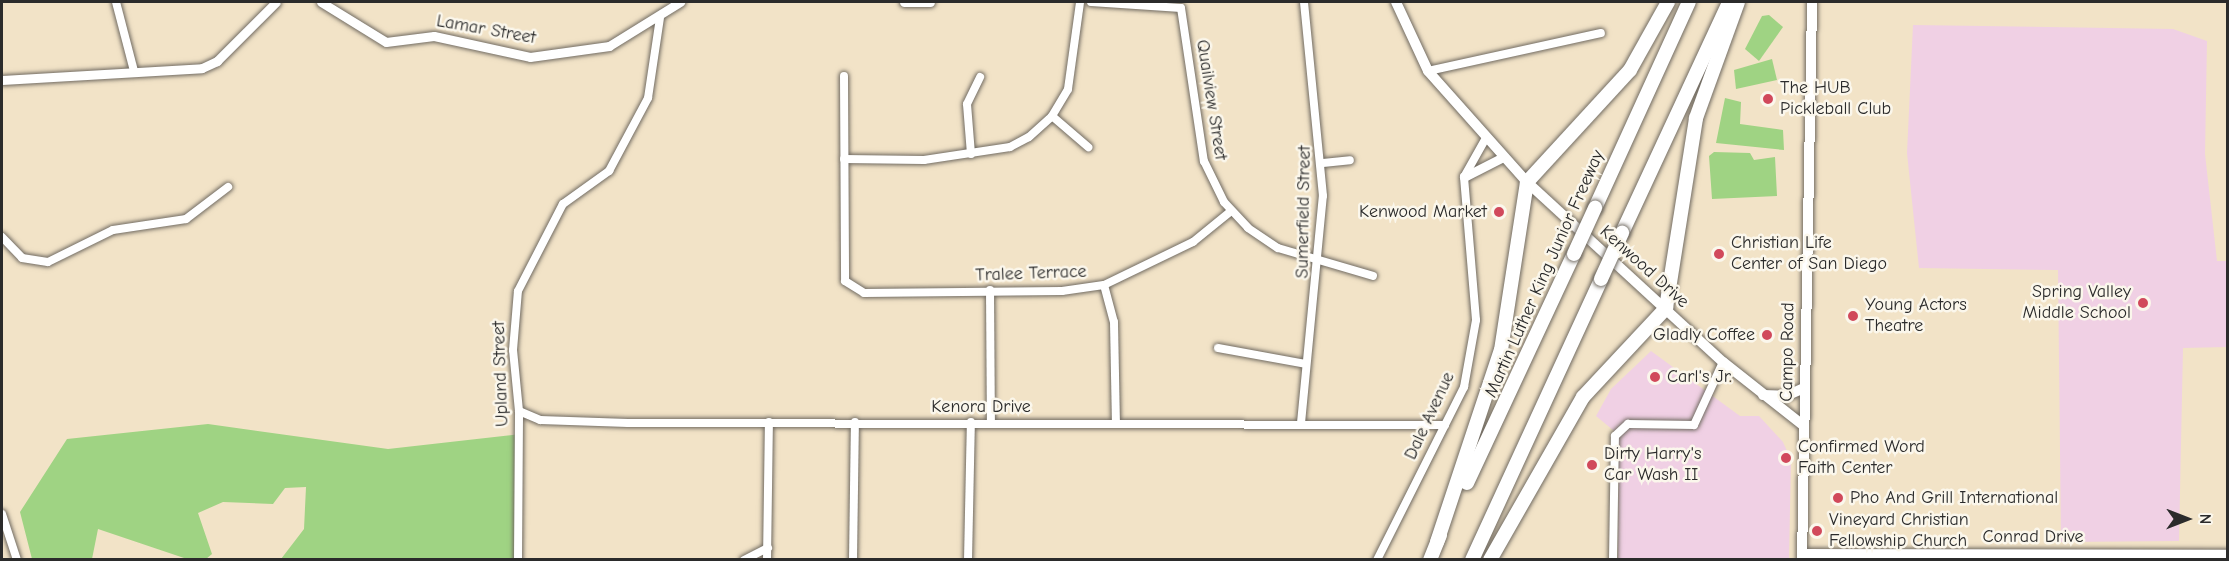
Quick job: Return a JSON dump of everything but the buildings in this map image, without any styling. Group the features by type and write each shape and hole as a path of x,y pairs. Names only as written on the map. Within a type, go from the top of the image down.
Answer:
{"highway":[{"path":"1437,542 1501,350 1527,182 1630,70 1668,2"},
{"name":"Martin Luther King Junior Freeway","path":"1430,560 1689,2"},
{"path":"1472,560 1729,2"},
{"path":"1490,560 1583,397 1666,308 1696,118 1738,2"}],"main road":[{"name":"Kenwood Drive","path":"1396,2 1428,71 1527,182 1723,362 1804,426"},
{"name":"Campo Road","path":"1802,556 1812,2"},
{"path":"1763,395 1785,396 1804,388"}],"street":[{"path":"116,2 134,71"},
{"path":"2,80 202,68 217,61 276,2"},
{"name":"Lamar Street","path":"321,2 386,42 434,36 530,57 609,46 660,18 680,2"},
{"path":"904,2 930,2"},
{"path":"844,76 844,159 971,154 1020,143 1052,116 1071,79 1080,2"},
{"name":"Quailview Street","path":"1091,2 1180,8 1204,161 1231,211 1268,243 1320,262 1373,276"},
{"name":"Sumerfield Street","path":"1301,423 1306,364 1320,262 1323,163 1304,2"},
{"name":"Upland Street","path":"518,560 519,411 513,350 518,291 563,204 609,171 648,98 660,18"},
{"path":"1428,71 1601,33"},
{"path":"971,154 967,104 980,77"},
{"path":"1052,116 1088,147"},
{"path":"1464,177 1486,138"},
{"path":"1464,177 1503,157"},
{"name":"Tralee Terrace","path":"844,159 849,287 864,293 1104,285 1193,242 1231,211"},
{"path":"1323,163 1350,160"},
{"name":"Dale Avenue","path":"1377,560 1464,387 1476,320 1464,177"},
{"path":"2,237 22,258 48,262 113,230 186,219 228,187"},
{"path":"1104,285 1114,322 1116,422"},
{"path":"990,290 991,422"},
{"path":"1218,348 1306,364"},
{"path":"1613,560 1615,436 1628,424 1694,425 1723,362"},
{"name":"Kenora Drive","path":"519,411 540,420 1445,425"},
{"path":"767,560 769,422"},
{"path":"853,560 855,422"},
{"path":"968,560 971,422"},
{"path":"2,514 16,560"},
{"path":"744,560 768,548"},
{"name":"Conrad Drive","path":"1802,556 2228,554"}],"shaded area":[{"name":"Spring Valley Middle School","path":"1913,25 2173,29 2207,41 2205,154 2217,261 2227,261 2227,347 2183,348 2179,541 2061,542 2058,270 1919,268 1907,153"},
{"path":"1651,351 1740,416 1759,416 1783,442 1791,460 1789,559 1618,559 1619,435 1596,416 1611,389"}],"green space":[{"path":"1769,15 1783,27 1759,61 1745,49 1762,16"},
{"path":"1772,59 1777,80 1736,89 1734,70"},
{"path":"1725,98 1741,102 1740,124 1783,130 1784,150 1716,143"},
{"path":"1714,152 1750,153 1754,160 1775,157 1777,196 1712,199 1709,156"},
{"path":"208,424 388,449 521,434 516,559 281,559 304,529 306,487 285,488 273,504 223,502 198,513 212,554 206,559 187,559 98,529 92,559 32,559 20,512 67,439"}],"place":[{"name":"The HUB Pickleball Club","path":"1768,99"},
{"name":"Kenwood Market","path":"1499,212"},
{"name":"Christian Life Center of San Diego","path":"1719,254"},
{"name":"Spring Valley Middle School","path":"2143,303"},
{"name":"Young Actors Theatre","path":"1853,316"},
{"name":"Gladly Coffee","path":"1767,335"},
{"name":"Carl's Jr.","path":"1655,377"},
{"name":"Confirmed Word Faith Center","path":"1786,458"},
{"name":"Dirty Harry's Car Wash II","path":"1592,465"},
{"name":"Pho And Grill International","path":"1838,498"},
{"name":"Vineyard Christian Fellowship Church","path":"1817,531"}]}
